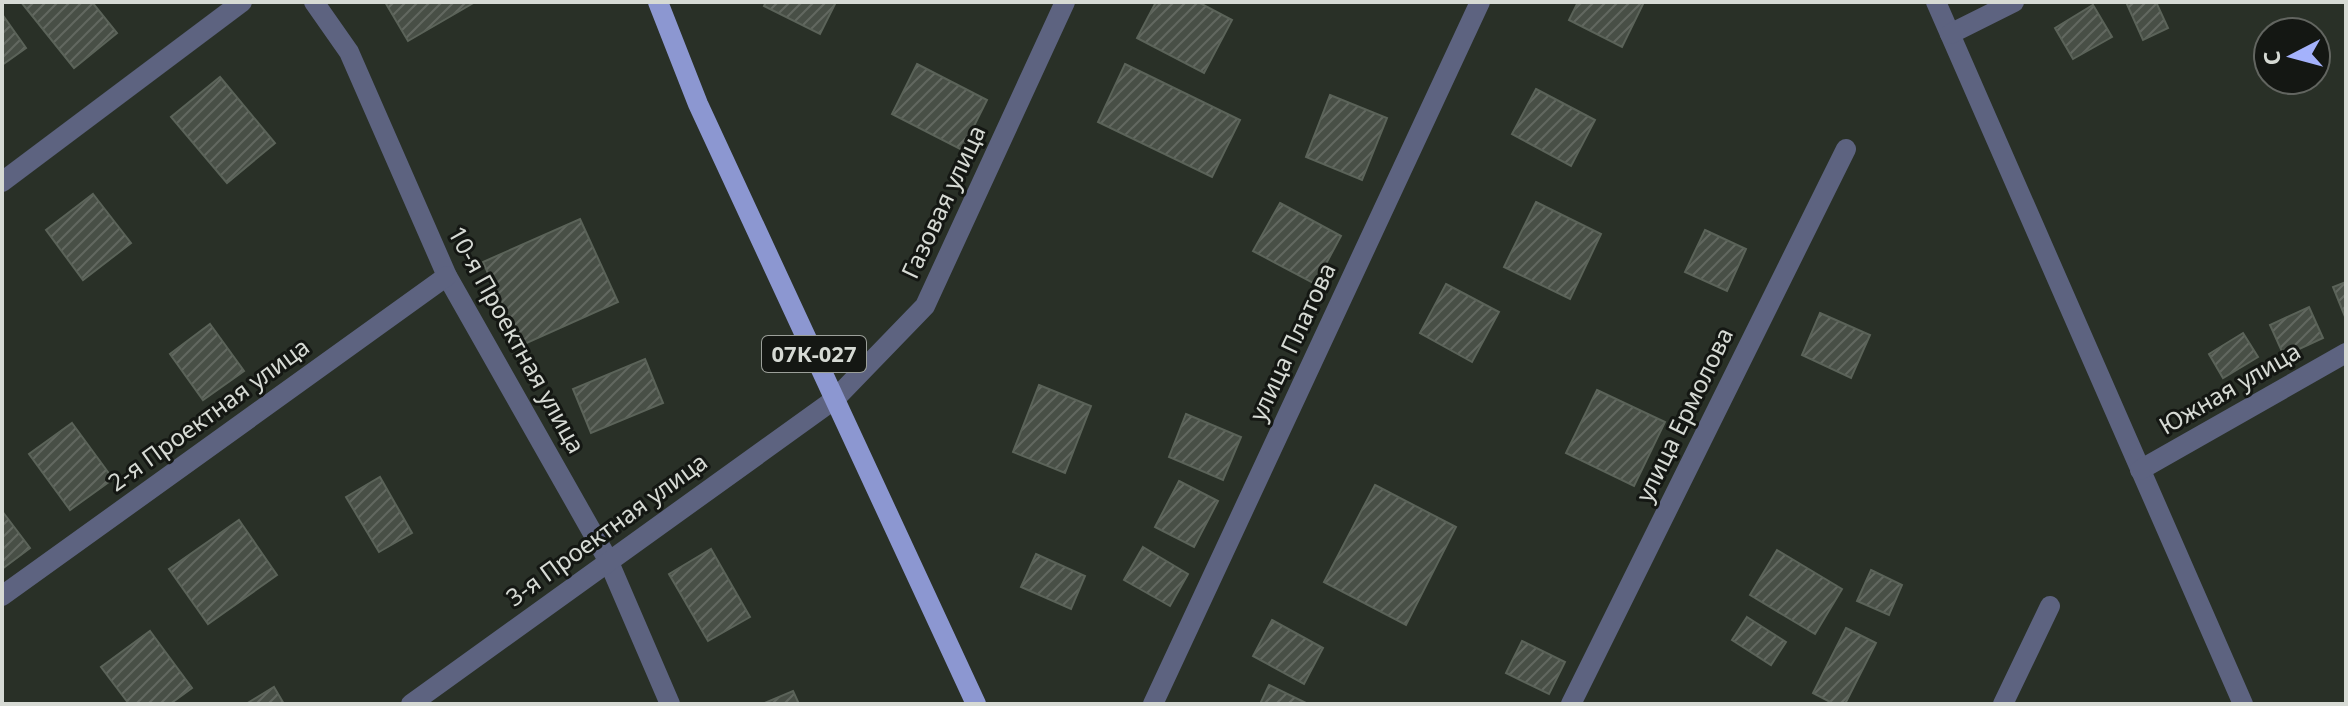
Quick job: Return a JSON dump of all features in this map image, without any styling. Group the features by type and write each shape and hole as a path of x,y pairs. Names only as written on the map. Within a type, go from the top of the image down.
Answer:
{"main road":[{"name":"07К-027","path":"658,2 698,104 976,704"}],"street":[{"path":"2,182 242,2"},
{"name":"10-я Проектная улица","path":"314,2 349,52 447,276 608,560 670,704"},
{"name":"Газовая улица","path":"835,399 925,306 1065,2"},
{"name":"улица Платова","path":"1153,704 1480,2"},
{"path":"1936,2 2243,704"},
{"path":"1950,34 2014,2"},
{"name":"улица Ермолова","path":"1571,704 1846,149"},
{"name":"2-я Проектная улица","path":"2,596 447,276"},
{"name":"Южная улица","path":"2140,470 2346,353"},
{"name":"3-я Проектная улица","path":"411,704 835,399"},
{"path":"2003,704 2050,606"}],"building":[{"path":"21,2 92,2 117,33 74,68"},
{"path":"385,2 475,2 408,41"},
{"path":"766,2 836,2 820,34 764,6"},
{"path":"1156,2 1198,2 1232,20 1204,73 1137,38"},
{"path":"1578,2 1644,2 1622,47 1569,20"},
{"path":"2126,2 2156,2 2168,28 2143,40"},
{"path":"2093,5 2112,37 2073,59 2055,28"},
{"path":"2,14 26,48 2,65"},
{"path":"917,64 987,100 962,150 892,114"},
{"path":"1125,64 1240,120 1212,177 1098,122"},
{"path":"220,77 275,143 227,183 171,117"},
{"path":"1536,89 1595,120 1571,166 1512,134"},
{"path":"1330,95 1387,118 1362,180 1306,157"},
{"path":"93,194 131,243 83,280 46,230"},
{"path":"1536,202 1601,234 1570,299 1504,267"},
{"path":"1280,203 1341,236 1315,284 1253,251"},
{"path":"580,219 618,302 520,346 483,262"},
{"path":"1705,230 1746,249 1727,291 1685,272"},
{"path":"2346,282 2346,319 2333,287"},
{"path":"1446,284 1499,312 1472,362 1420,333"},
{"path":"2309,307 2323,338 2284,356 2270,325"},
{"path":"1820,313 1870,335 1851,378 1802,355"},
{"path":"210,324 244,371 203,400 170,354"},
{"path":"2243,333 2258,357 2223,378 2209,354"},
{"path":"645,359 663,403 591,433 573,389"},
{"path":"1039,385 1091,406 1065,473 1013,452"},
{"path":"1597,390 1665,422 1634,486 1566,453"},
{"path":"1186,414 1241,437 1223,480 1169,457"},
{"path":"72,423 113,479 70,510 29,454"},
{"path":"380,477 412,533 379,552 346,497"},
{"path":"1179,481 1218,501 1194,547 1155,527"},
{"path":"1375,485 1456,527 1406,625 1324,582"},
{"path":"2,511 30,548 2,569"},
{"path":"239,520 277,575 208,624 169,569"},
{"path":"1143,547 1188,574 1170,606 1124,580"},
{"path":"711,549 750,617 708,641 669,574"},
{"path":"1777,550 1842,589 1815,634 1750,595"},
{"path":"1036,554 1085,576 1071,609 1021,587"},
{"path":"1871,570 1902,585 1889,615 1857,601"},
{"path":"1747,617 1786,642 1771,665 1732,640"},
{"path":"1272,620 1323,648 1304,684 1253,656"},
{"path":"1846,628 1876,643 1845,704 1834,704 1813,693"},
{"path":"150,631 192,688 170,704 129,704 101,667"},
{"path":"1522,641 1565,662 1549,694 1506,673"},
{"path":"1269,685 1308,704 1260,704"},
{"path":"274,687 284,704 246,704"},
{"path":"793,691 799,704 762,704"}]}
